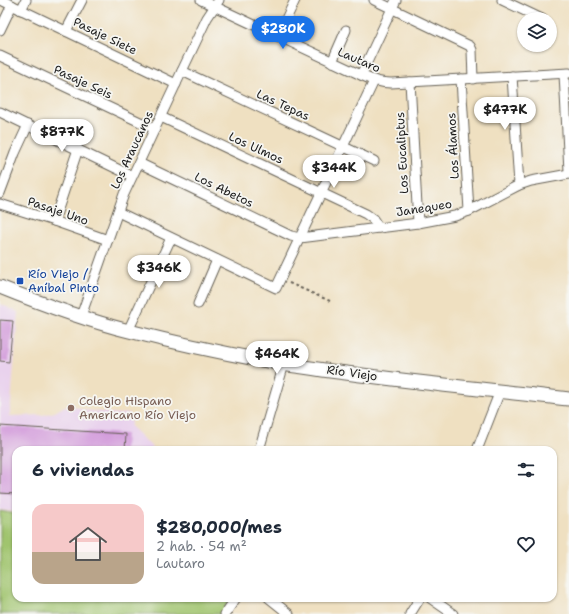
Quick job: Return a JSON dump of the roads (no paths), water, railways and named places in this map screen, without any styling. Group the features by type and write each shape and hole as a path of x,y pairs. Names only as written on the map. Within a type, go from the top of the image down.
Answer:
{"main road":[{"name":"Río Viejo","path":"0,288 34,301 128,331 207,349 284,364 363,375 569,398"}],"street":[{"name":"Pasaje Siete","path":"1,0 176,84"},
{"path":"21,10 26,0"},
{"path":"66,31 82,0"},
{"name":"Lautaro","path":"201,0 217,3 278,36 374,81 382,83 567,74"},
{"path":"278,36 295,0"},
{"path":"374,0 394,4 470,46 472,50 473,79"},
{"path":"502,0 527,12"},
{"name":"Los Araucanos","path":"81,316 124,194 207,18 217,3"},
{"path":"361,75 394,4"},
{"path":"0,30 12,5"},
{"path":"332,62 346,30"},
{"name":"Pasaje Seis","path":"0,56 155,129"},
{"name":"Las Tepas","path":"182,71 374,161"},
{"path":"567,74 569,173"},
{"path":"512,76 519,185"},
{"name":"Los Álamos","path":"461,79 469,211"},
{"path":"118,212 276,288 374,81"},
{"name":"Los Eucaliptus","path":"410,82 418,222"},
{"path":"0,112 132,176"},
{"name":"Los Ulmos","path":"161,117 366,214 373,219 379,228"},
{"path":"0,193 15,153 28,125"},
{"path":"54,221 78,149"},
{"name":"Los Abetos","path":"139,162 291,236 300,238"},
{"name":"Janequeo","path":"300,238 379,228 455,216 469,211 519,185 569,173"},
{"name":"Pasaje Uno","path":"0,204 108,240"},
{"path":"128,331 171,238"},
{"path":"198,304 217,260"},
{"path":"260,446 284,364"},
{"path":"479,446 500,391"},
{"path":"225,614 233,602"},
{"path":"274,602 289,614"},
{"path":"410,614 418,602"},
{"path":"436,602 453,614"}],"place":[{"name":"Río Viejo / Aníbal Pinto","path":"20,281"},
{"name":"Colegio Hispano Americano Río Viejo","path":"71,408"}]}
